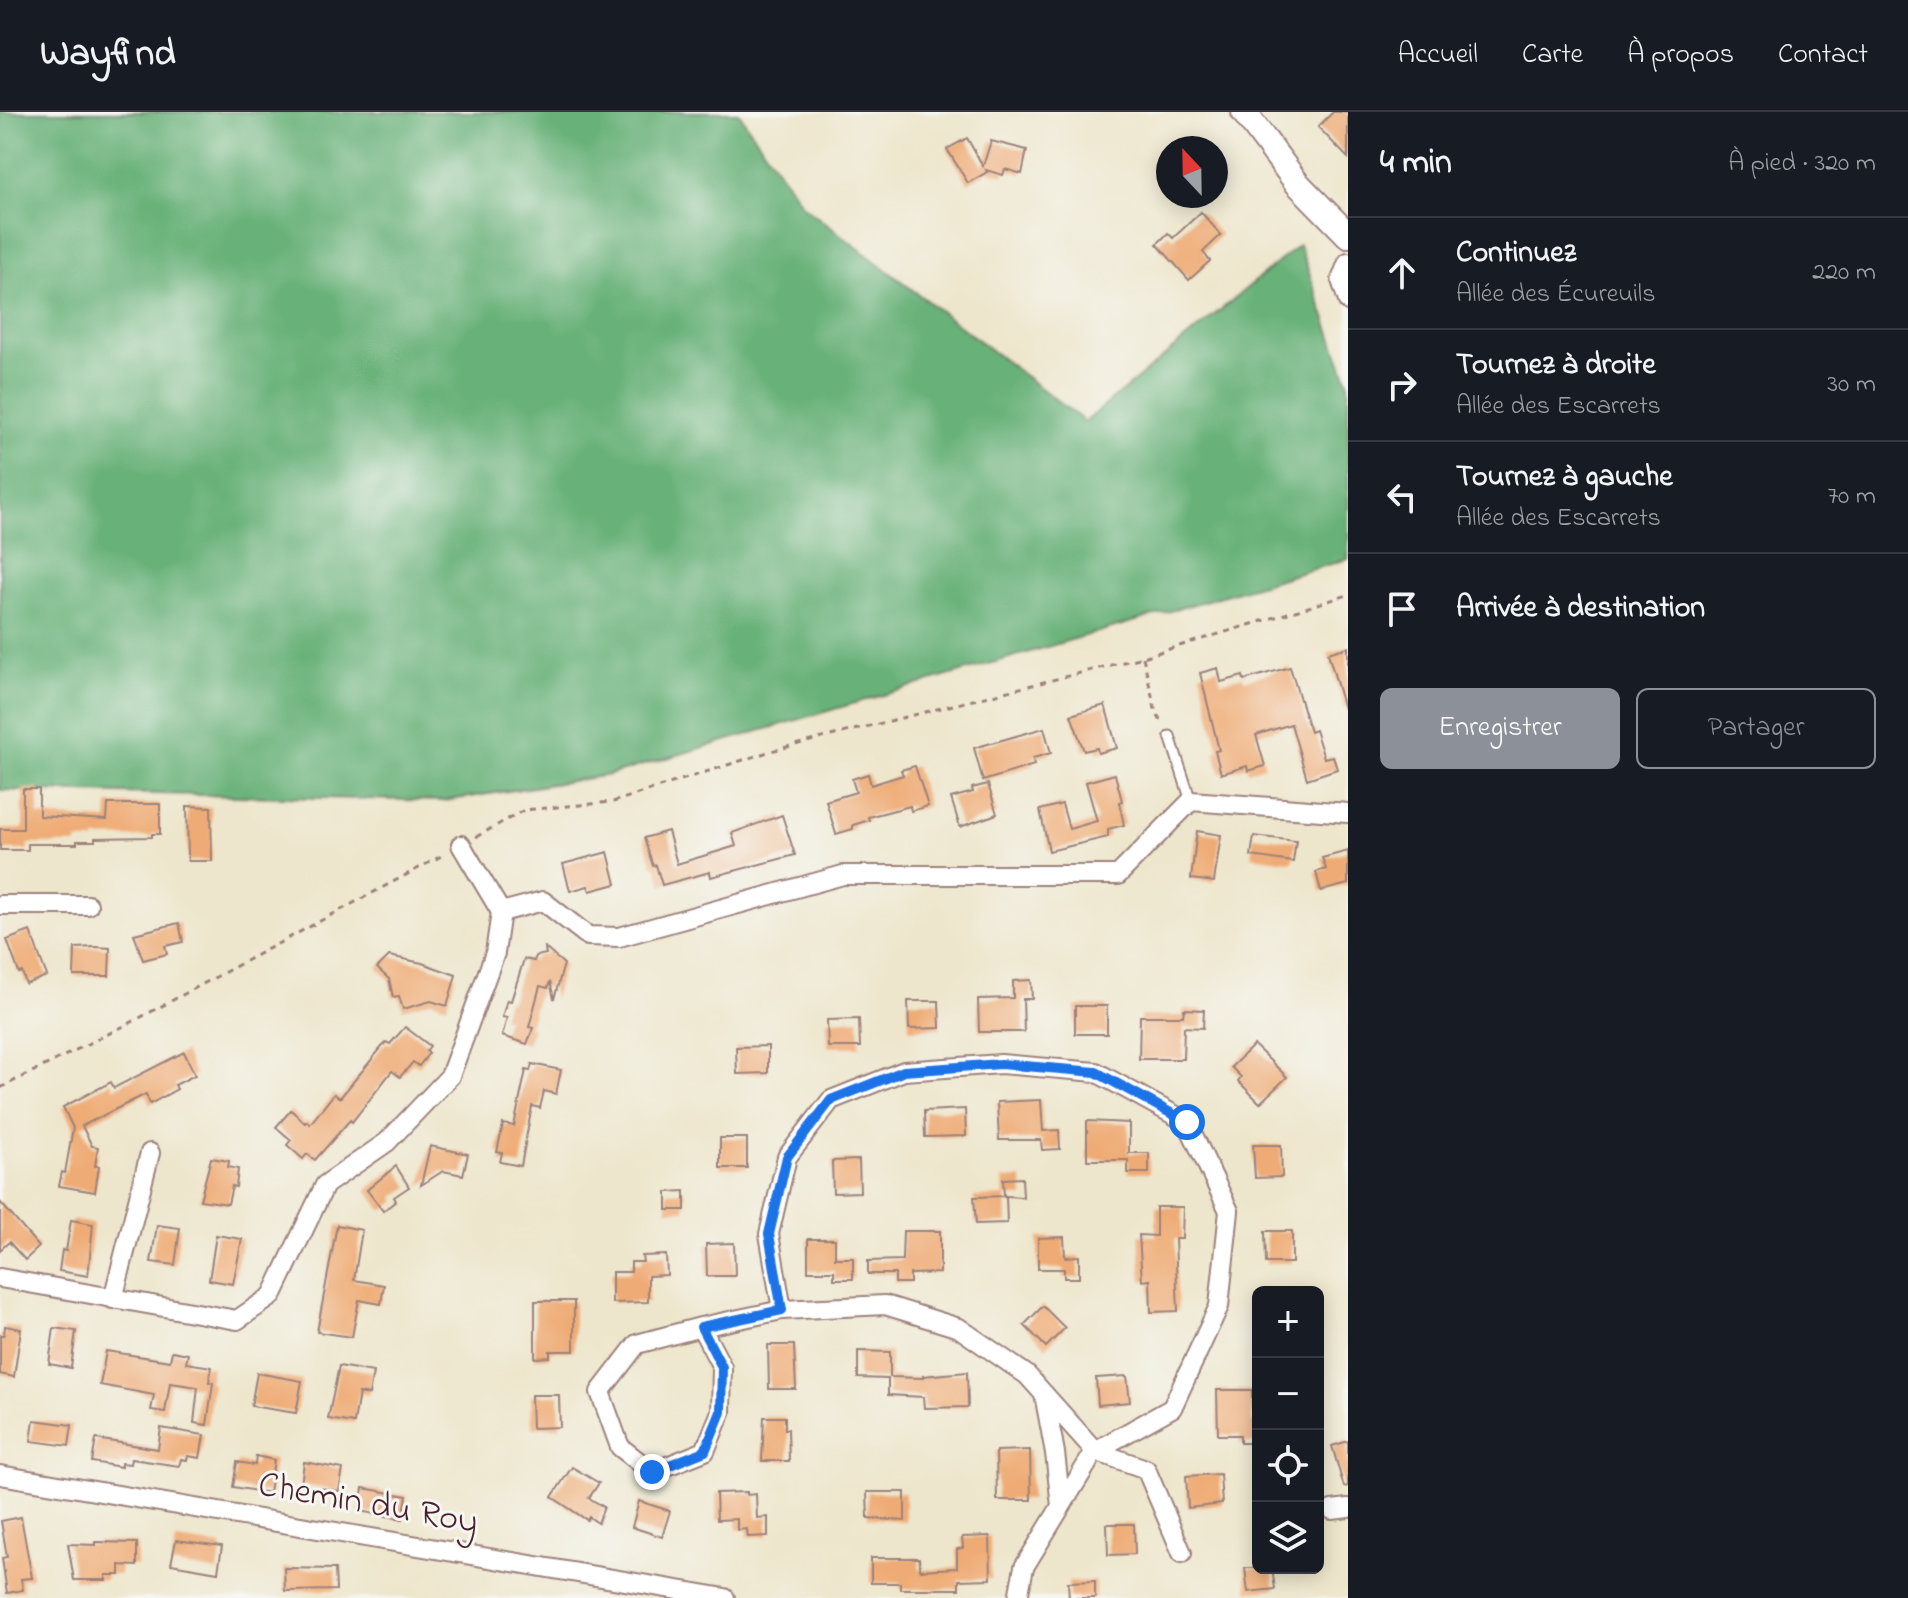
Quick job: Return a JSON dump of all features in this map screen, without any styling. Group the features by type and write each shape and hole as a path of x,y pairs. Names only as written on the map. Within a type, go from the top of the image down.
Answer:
{"street":[{"path":"1244,112 1297,183 1344,222"},
{"path":"1348,262 1341,280 1348,301"},
{"path":"501,912 543,901 588,936 619,937 843,875 1118,875 1191,801 1348,813"},
{"path":"0,1278 237,1320 272,1296 325,1185 387,1142 450,1076 495,953 501,912 461,845"},
{"path":"0,905 88,905"},
{"path":"782,1310 769,1234 787,1157 831,1100 904,1071 1001,1064 1096,1072 1187,1122 1229,1211 1219,1306 1172,1408 1095,1451 1024,1567 1018,1598"},
{"path":"113,1299 150,1153"},
{"path":"701,1327 722,1367 721,1412 705,1451 652,1472 620,1447 600,1392 637,1344 701,1327 782,1310 885,1305 959,1328 1027,1375 1095,1451 1146,1469 1182,1553"},
{"path":"1044,1394 1061,1506"},
{"name":"Chemin du Roy","path":"0,1475 725,1598"}],"lane":[{"path":"1170,736 1191,801"}],"path":[{"path":"0,1088 132,1022 524,810 613,802 771,751 1143,657 1348,595"},
{"path":"1143,657 1156,713 1170,736"}],"green space":[{"path":"0,112 738,112 803,206 1085,422 1299,245 1348,382 1348,559 609,775 444,801 0,790"}],"building":[{"path":"1333,112 1348,112 1348,158 1318,127"},
{"path":"967,138 983,166 991,141 1027,150 1022,174 1005,169 1003,175 986,170 968,183 947,149"},
{"path":"1201,212 1221,235 1203,252 1210,261 1189,280 1157,244 1168,233 1173,238"},
{"path":"1348,647 1348,708 1344,709 1328,653"},
{"path":"1290,667 1310,732 1315,730 1324,758 1333,756 1337,769 1307,779 1291,724 1256,735 1265,766 1248,771 1247,766 1221,774 1215,751 1219,750 1200,673 1218,668 1221,682 1243,676 1244,680"},
{"path":"1105,705 1117,748 1098,753 1097,748 1084,751 1071,715"},
{"path":"1044,728 1051,753 1033,758 1034,765 983,781 974,748"},
{"path":"915,766 928,806 911,811 910,806 868,817 869,820 853,825 853,829 836,834 826,801 856,792 852,779 868,774 871,785 903,775 901,770"},
{"path":"1115,774 1124,825 1108,829 1108,837 1049,851 1040,810 1062,804 1069,829 1097,821 1086,782"},
{"path":"988,784 997,814 960,827 951,798"},
{"path":"23,789 39,789 39,816 107,820 108,804 160,804 160,834 152,834 152,837 95,838 95,841 77,841 77,844 28,844 28,850 0,850 0,829 23,829"},
{"path":"187,806 211,807 212,861 188,861"},
{"path":"782,815 795,855 711,877 710,872 662,885 644,838 668,831 677,864 736,846 732,833"},
{"path":"1197,831 1221,835 1214,882 1191,879"},
{"path":"1254,836 1296,841 1293,862 1251,856"},
{"path":"1348,851 1348,884 1321,891 1316,872 1326,869 1322,858"},
{"path":"608,852 616,884 590,891 588,886 570,891 563,864"},
{"path":"179,923 183,942 165,946 167,954 143,960 134,934"},
{"path":"30,931 47,976 26,984 7,940"},
{"path":"75,948 110,948 109,976 74,976"},
{"path":"545,948 564,964 554,999 550,981 548,988 540,986 527,1044 502,1036 507,1018 502,1017 507,1000 511,1001 524,959 534,961 536,956 546,954"},
{"path":"389,956 456,975 447,1006 431,1001 403,1009 399,996 393,997 389,979 377,968"},
{"path":"1031,980 1032,999 1023,999 1024,1032 979,1032 978,999 1013,998 1013,981"},
{"path":"908,1001 939,1001 940,1028 909,1029"},
{"path":"1075,1006 1107,1006 1107,1034 1075,1034"},
{"path":"1184,1009 1204,1010 1203,1028 1184,1027 1183,1059 1139,1059 1140,1016 1183,1016"},
{"path":"859,1019 860,1047 828,1047 827,1020"},
{"path":"405,1027 430,1046 426,1051 429,1053 419,1066 413,1062 400,1077 392,1071 352,1122 350,1120 315,1160 307,1154 303,1159 287,1145 291,1140 276,1127 291,1110 310,1124 334,1094 340,1098 386,1042 390,1044"},
{"path":"1254,1045 1287,1077 1260,1103 1238,1081 1241,1077 1231,1067"},
{"path":"768,1046 768,1073 737,1074 736,1047"},
{"path":"184,1052 195,1075 175,1085 177,1089 150,1104 146,1094 82,1126 92,1146 98,1147 95,1192 59,1186 62,1172 65,1173 73,1128 63,1107 111,1082 114,1088"},
{"path":"532,1064 561,1070 556,1094 544,1091 540,1108 532,1106 521,1166 500,1162 502,1153 497,1152 503,1124 514,1126 526,1070 530,1071"},
{"path":"1041,1100 1043,1131 1059,1130 1060,1149 1042,1150 1041,1140 999,1140 997,1102"},
{"path":"965,1109 966,1136 925,1137 924,1111"},
{"path":"1087,1121 1129,1123 1129,1153 1149,1153 1149,1173 1128,1173 1128,1160 1087,1160"},
{"path":"720,1138 747,1138 747,1168 720,1168"},
{"path":"1253,1145 1281,1145 1282,1177 1255,1178"},
{"path":"430,1146 468,1154 463,1175 443,1171 421,1185"},
{"path":"211,1158 229,1161 228,1167 238,1169 236,1187 232,1186 228,1204 200,1200"},
{"path":"859,1160 860,1192 833,1193 832,1161"},
{"path":"396,1166 409,1187 394,1197 396,1201 383,1211 367,1190"},
{"path":"1022,1178 1023,1197 1006,1196 1007,1223 976,1224 974,1197 1004,1196 1003,1179"},
{"path":"685,1191 685,1210 667,1210 667,1192"},
{"path":"0,1202 39,1247 25,1260 9,1242 0,1250"},
{"path":"1156,1207 1183,1207 1182,1239 1175,1239 1178,1311 1151,1312 1150,1280 1142,1281 1139,1235 1156,1236"},
{"path":"71,1220 93,1224 88,1276 59,1271"},
{"path":"157,1225 180,1228 175,1265 151,1262"},
{"path":"337,1225 362,1230 354,1280 384,1285 381,1304 359,1300 352,1337 317,1332"},
{"path":"903,1231 940,1231 940,1273 910,1274 910,1283 895,1283 895,1274 868,1274 868,1261 902,1260"},
{"path":"1265,1231 1292,1231 1292,1263 1266,1263"},
{"path":"216,1235 242,1239 233,1284 209,1280"},
{"path":"1064,1237 1065,1257 1079,1256 1079,1278 1064,1278 1064,1269 1038,1269 1038,1238"},
{"path":"808,1239 835,1239 835,1258 853,1258 853,1279 834,1279 834,1271 808,1271"},
{"path":"734,1243 735,1276 707,1276 706,1244"},
{"path":"666,1255 667,1275 648,1276 648,1302 612,1303 612,1272 631,1272 631,1262 643,1262 642,1256"},
{"path":"535,1301 574,1301 574,1351 550,1351 550,1357 535,1358"},
{"path":"1043,1306 1065,1328 1046,1347 1024,1325"},
{"path":"5,1326 21,1329 14,1377 0,1374 0,1335 4,1335"},
{"path":"54,1328 76,1331 71,1368 49,1364"},
{"path":"768,1345 794,1345 796,1389 769,1389"},
{"path":"106,1351 170,1361 172,1351 188,1354 186,1363 212,1367 207,1425 194,1423 198,1387 170,1383 165,1412 151,1410 154,1395 100,1385"},
{"path":"858,1351 890,1352 890,1377 923,1378 967,1372 968,1407 924,1408 923,1397 888,1395 888,1379 858,1378"},
{"path":"339,1366 373,1372 369,1395 359,1393 354,1423 328,1419"},
{"path":"257,1373 302,1381 296,1413 251,1406"},
{"path":"1127,1376 1130,1402 1098,1405 1096,1378"},
{"path":"1217,1390 1252,1390 1252,1443 1240,1443 1240,1435 1218,1435"},
{"path":"531,1395 559,1395 560,1427 532,1428"},
{"path":"764,1417 785,1417 789,1461 762,1461"},
{"path":"34,1420 72,1425 69,1446 31,1441"},
{"path":"161,1428 204,1435 200,1458 188,1456 187,1460 181,1459 179,1466 131,1459 130,1464 121,1463 121,1467 92,1462 96,1439 158,1449"},
{"path":"1348,1441 1348,1486 1344,1487 1332,1446"},
{"path":"1030,1450 1031,1500 997,1500 996,1451"},
{"path":"256,1456 274,1460 269,1493 233,1487 237,1462 255,1465"},
{"path":"304,1462 343,1469 339,1491 301,1485"},
{"path":"572,1467 599,1483 589,1498 604,1507 598,1523 589,1517 587,1520 552,1497"},
{"path":"1220,1474 1222,1504 1188,1508 1186,1476"},
{"path":"363,1488 407,1496 403,1519 359,1511"},
{"path":"747,1492 747,1495 756,1494 757,1518 768,1517 768,1536 748,1537 747,1529 737,1530 737,1519 717,1520 716,1493"},
{"path":"867,1492 905,1492 905,1521 868,1518"},
{"path":"639,1501 670,1511 662,1537 632,1527"},
{"path":"21,1517 32,1578 21,1579 23,1590 7,1593 2,1558 7,1557 1,1521"},
{"path":"1107,1524 1134,1524 1135,1554 1108,1555"},
{"path":"990,1536 991,1579 959,1580 959,1589 900,1589 900,1583 871,1583 871,1558 919,1558 920,1570 957,1568 957,1549 963,1548 962,1537"},
{"path":"176,1540 222,1546 218,1572 171,1564"},
{"path":"96,1542 137,1543 137,1566 120,1565 120,1575 106,1575 106,1580 74,1580 68,1544 96,1545"},
{"path":"284,1568 335,1569 336,1590 285,1591"},
{"path":"1245,1568 1252,1568 1252,1574 1273,1574 1275,1589 1248,1592"},
{"path":"1095,1581 1095,1598 1069,1598 1068,1582"}],"route":[{"path":"652,1472 705,1451 721,1412 722,1367 701,1327 782,1310 769,1234 787,1157 831,1100 904,1071 1001,1064 1096,1072 1187,1122"}]}
